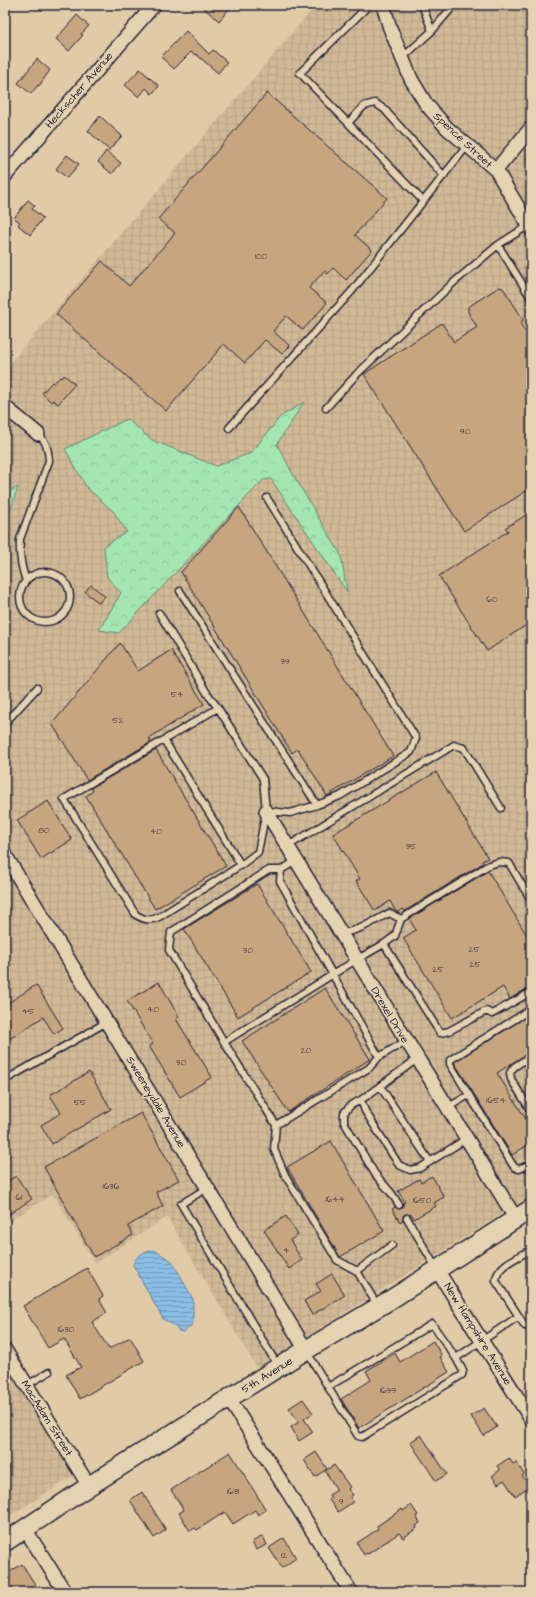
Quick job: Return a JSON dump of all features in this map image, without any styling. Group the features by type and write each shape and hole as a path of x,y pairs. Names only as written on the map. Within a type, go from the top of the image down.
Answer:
{"main road":[{"name":"5th Avenue","path":"5,1542 89,1486 306,1350 378,1307 531,1209"}],"street":[{"name":"Heckscher Avenue","path":"5,176 154,5"},
{"name":"Spence Street","path":"383,5 390,28 411,79 426,104 447,128 496,170 530,227"},
{"path":"496,170 531,128"},
{"path":"5,408 38,434"},
{"name":"Drexel Drive","path":"266,811 516,1219"},
{"name":"Sweeneydale Avenue","path":"5,855 306,1350"},
{"name":"New Hampshire Avenue","path":"437,1270 531,1419"},
{"name":"MacAdam Street","path":"5,1350 89,1486"},
{"path":"229,1398 351,1592"},
{"path":"25,1529 65,1592"}],"lane":[{"path":"369,5 300,73 424,201"},
{"path":"422,5 432,31"},
{"path":"402,58 432,31 454,5"},
{"path":"348,123 364,106 375,103 384,109 444,176"},
{"path":"229,428 352,291 467,146"},
{"path":"326,408 357,374 480,258 498,245 530,227"},
{"path":"498,245 531,298"},
{"path":"26,581 32,576 44,573 55,575 62,580 70,595 66,611 53,621 36,621 29,617 21,604 20,596 26,581 19,552 20,539 49,461 48,448 45,440 38,434"},
{"path":"266,498 416,738 412,752 340,796 290,813 266,811"},
{"path":"180,591 317,805"},
{"path":"159,613 207,693 218,708 263,780 266,811 258,852 242,865 159,917 151,920 144,920 136,915 64,799 218,708"},
{"path":"5,723 37,688"},
{"path":"164,740 242,865"},
{"path":"288,846 454,745 464,748 501,808"},
{"path":"296,861 281,870 269,870 171,932 169,950 224,1042 276,1124 274,1149 285,1175 337,1260 357,1270 378,1307"},
{"path":"224,1042 384,944 395,936 401,919 490,865 499,862 509,864 531,900"},
{"path":"281,870 280,881 379,1057"},
{"path":"341,933 352,932 371,924 389,913 401,919"},
{"path":"384,944 440,1033 449,1031 486,1011 492,1014 531,992"},
{"path":"531,1009 450,1060 450,1064 514,1167 520,1169 531,1164"},
{"path":"5,1080 107,1022"},
{"path":"276,1124 369,1068 379,1057 406,1041"},
{"path":"531,1056 514,1067 510,1073 511,1079 531,1111"},
{"path":"399,1205 375,1174 344,1122 344,1113 351,1105 361,1100 417,1059"},
{"path":"380,1086 430,1162"},
{"path":"447,1108 469,1095"},
{"path":"361,1100 365,1111 399,1165 410,1170 420,1168 466,1139"},
{"path":"207,1188 181,1204 279,1367"},
{"path":"407,1218 437,1270"},
{"path":"357,1270 392,1245"},
{"path":"531,1250 504,1266 496,1276 496,1281 525,1326 531,1328"},
{"path":"456,1358 519,1316"},
{"path":"306,1350 328,1387 358,1436 362,1437 462,1375 463,1371 456,1358 432,1324 328,1387"},
{"path":"27,1385 49,1372"}],"shaded area":[{"path":"316,5 531,5 531,1196 257,1368 167,1217 95,1263 53,1194 5,1224 5,369"},
{"path":"5,1352 79,1472 5,1519"}],"green space":[{"path":"304,402 277,444 294,476 341,555 347,592 271,479 263,480 119,633 99,630 121,593 107,577 104,546 127,532 113,511 87,488 65,449 127,419 152,440 216,466 251,453 280,417"},
{"path":"18,487 5,527 5,494"}],"water":[{"path":"154,1250 172,1261 193,1299 193,1322 190,1327 183,1332 179,1331 175,1326 163,1319 133,1265 138,1256"}],"building":[{"path":"200,5 224,5 229,9 219,21"},
{"path":"77,15 89,26 81,34 83,35 69,51 56,39"},
{"path":"186,31 209,54 213,50 227,62 218,73 196,54 195,55 191,52 174,69 161,57"},
{"path":"37,59 50,70 39,86 38,85 31,94 18,83"},
{"path":"140,69 159,86 152,94 146,88 139,97 125,85"},
{"path":"267,93 387,198 355,235 372,250 346,280 333,268 328,274 324,271 309,288 327,303 303,330 286,316 273,331 290,346 282,354 265,340 245,363 224,344 166,411 56,314 102,261 129,286 175,233 158,219"},
{"path":"100,116 122,136 109,150 88,131"},
{"path":"106,151 121,163 112,174 98,162"},
{"path":"67,155 79,164 67,178 56,169"},
{"path":"28,200 35,206 32,209 43,218 30,235 18,225 20,222 14,218"},
{"path":"499,287 503,288 523,319 521,325 528,336 531,336 531,488 464,531 364,374 442,323 454,342 477,327 468,312 468,307"},
{"path":"64,375 75,384 58,404 53,400 51,402 42,393 52,382 54,383"},
{"path":"239,507 393,756 327,796 298,749 292,753 181,572"},
{"path":"531,512 531,622 487,651 439,576 508,531 505,528"},
{"path":"91,585 105,596 99,603 85,592"},
{"path":"120,643 138,671 171,650 204,704 149,738 151,742 87,780 52,724"},
{"path":"156,750 226,866 155,909 86,796 93,791 91,788"},
{"path":"436,772 488,858 482,861 483,863 405,911 403,909 396,912 390,901 375,911 356,881 360,879 333,834"},
{"path":"48,801 72,840 41,859 17,820"},
{"path":"488,871 531,942 531,986 510,999 503,987 452,1018 403,938 416,930 409,919"},
{"path":"257,884 311,972 238,1017 184,929"},
{"path":"159,982 179,1017 176,1019 212,1077 180,1097 149,1046 153,1044 127,1001"},
{"path":"36,985 63,1028 54,1034 43,1017 5,1042 5,1005"},
{"path":"325,988 370,1059 288,1112 242,1041"},
{"path":"531,1014 531,1051 497,1073 531,1127 531,1143 512,1155 454,1062"},
{"path":"89,1072 111,1109 52,1144 41,1125 61,1113 50,1095"},
{"path":"141,1113 179,1180 156,1192 163,1206 128,1226 133,1235 94,1257 44,1167"},
{"path":"331,1141 384,1231 340,1257 287,1167"},
{"path":"16,1176 32,1199 5,1217 5,1183"},
{"path":"432,1176 444,1197 434,1203 436,1206 414,1219 412,1215 405,1214 403,1216 403,1220 400,1222 392,1209 395,1207 400,1209 403,1207 403,1203 405,1202 398,1191 419,1179 421,1182"},
{"path":"286,1216 298,1235 290,1240 302,1260 289,1269 264,1230"},
{"path":"87,1268 103,1296 99,1299 107,1313 92,1322 109,1349 130,1337 144,1361 80,1399 66,1375 81,1367 64,1339 48,1348 23,1306"},
{"path":"332,1274 345,1295 312,1315 304,1301 321,1291 316,1284"},
{"path":"433,1341 449,1372 359,1428 341,1399 371,1380 366,1371 395,1353 400,1362"},
{"path":"303,1399 313,1413 304,1419 313,1432 299,1441 291,1427 299,1422 289,1408"},
{"path":"484,1408 497,1427 484,1436 471,1416"},
{"path":"421,1435 447,1474 436,1481 410,1442"},
{"path":"230,1452 266,1510 258,1515 255,1510 233,1524 225,1512 197,1530 195,1528 190,1531 179,1513 184,1510 171,1490"},
{"path":"316,1452 327,1469 315,1477 304,1460"},
{"path":"509,1458 513,1464 516,1462 524,1474 522,1476 530,1486 515,1496 504,1480 498,1484 492,1476 500,1470 497,1466"},
{"path":"334,1465 350,1487 348,1489 353,1495 350,1497 353,1502 338,1512 329,1500 331,1498 329,1495 337,1490 325,1471"},
{"path":"142,1492 166,1530 154,1538 130,1500"},
{"path":"411,1505 418,1515 416,1516 420,1523 416,1526 417,1528 403,1538 399,1533 368,1554 367,1553 364,1555 357,1543 378,1529 377,1526 402,1509 403,1511"},
{"path":"263,1536 267,1545 256,1550 252,1542"},
{"path":"284,1538 296,1558 282,1568 269,1548"},
{"path":"22,1564 38,1589 32,1592 5,1592 5,1575"}]}
